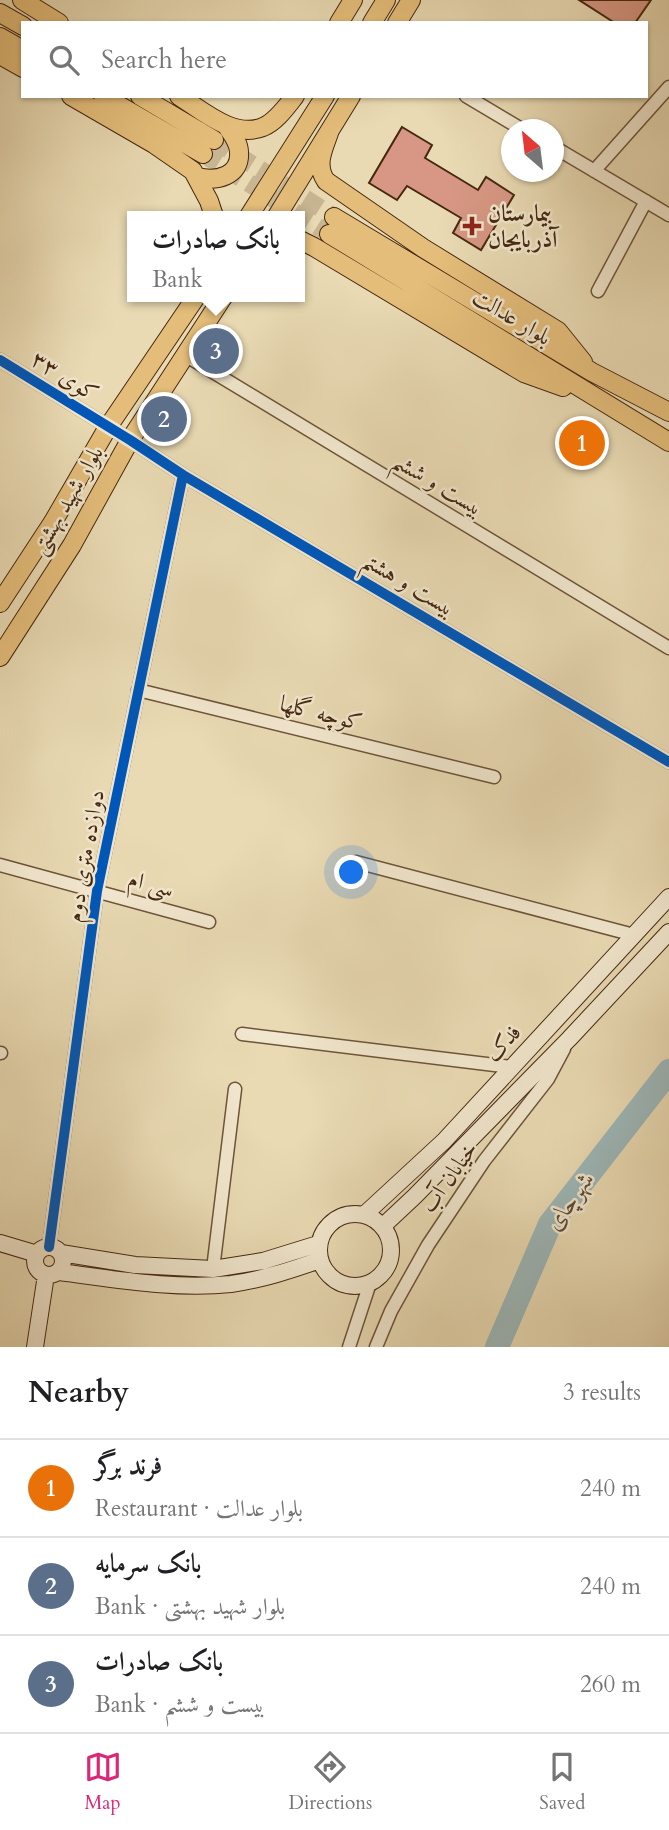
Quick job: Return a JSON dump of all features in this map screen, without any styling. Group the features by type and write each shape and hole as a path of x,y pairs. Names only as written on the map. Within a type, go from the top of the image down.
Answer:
{"main road":[{"path":"22,0 56,21"},
{"path":"340,21 353,0"},
{"path":"373,21 386,0"},
{"path":"398,21 411,0"},
{"path":"0,13 21,25"},
{"path":"0,37 21,49"},
{"path":"0,55 21,67"},
{"path":"74,98 154,144 193,171 212,211"},
{"path":"107,98 208,147 143,98"},
{"path":"182,98 226,125 248,130 264,127 293,98"},
{"path":"252,211 324,98"},
{"path":"280,211 350,98"},
{"path":"197,177 208,180 226,177 235,168 239,151 237,142 226,125"},
{"path":"329,133 320,159 322,175 326,181 423,248 558,331 593,372"},
{"path":"292,211 308,186 316,181 326,181"},
{"name":"بلوار عدالت","path":"669,412 331,225 599,400 669,442"},
{"path":"305,241 524,373 599,400"},
{"name":"بلوار شهید بهشتی","path":"0,603 53,522 108,427 193,302"},
{"name":"بلوار شهید بهشتی","path":"0,657 72,545 130,440 220,302"}],"street":[{"path":"594,171 669,87"},
{"path":"469,98 505,119"},
{"path":"564,153 669,215"},
{"path":"597,291 646,201"},
{"name":"بیست و ششم","path":"185,355 669,649"},
{"name":"کوی ۳۳","path":"0,360 130,440"},
{"name":"بیست و هشتم","path":"130,440 183,475 669,762"},
{"name":"دوازده متری دوم","path":"49,1252 97,891 183,475"},
{"name":"کوچه گلها","path":"138,690 494,777"},
{"path":"356,862 635,935"},
{"name":"سی ام","path":"0,865 209,922"},
{"name":"فدک","path":"365,1214 444,1141 669,897"},
{"name":"فدک","path":"383,1226 569,1039 669,932"},
{"path":"242,1034 511,1068"},
{"name":"خیابان آب","path":"376,1347 391,1311 428,1245 484,1161 548,1079 569,1039"},
{"path":"213,1269 235,1089"},
{"path":"353,1213 365,1214 383,1226 389,1237 391,1251 388,1264 381,1275 370,1283 358,1286 345,1285 334,1280 325,1271 319,1252 322,1233 330,1223 340,1216 353,1213"},
{"path":"0,1243 135,1265 213,1269 319,1252"},
{"path":"49,1252 35,1260 40,1272 183,1285 230,1284 272,1276 319,1252"},
{"path":"35,1347 52,1273 62,1266 63,1259 49,1252"},
{"path":"349,1347 370,1283"}],"building":[{"path":"579,0 651,0 636,21 612,21"},
{"name":"بیمارستان آذربایجان","path":"402,127 432,145 425,158 478,190 486,177 514,195 481,250 453,233 461,218 407,186 397,200 369,183"}],"waterway":[{"name":"شهرچای","path":"497,1347 550,1224 669,1071"}],"tunnel":[{"path":"214,140 334,217"},
{"path":"203,154 293,211"},
{"path":"305,219 329,234"}],"cycle path":[{"path":"0,360 183,475 669,762"},
{"path":"49,1247 97,891 183,475"}],"place":[{"name":"بیمارستان آذربایجان","path":"472,226"},
{"name":"بانک صادرات","path":"216,351"},
{"name":"بانک سرمایه","path":"164,419"},
{"name":"فرند برگر","path":"582,443"}]}
